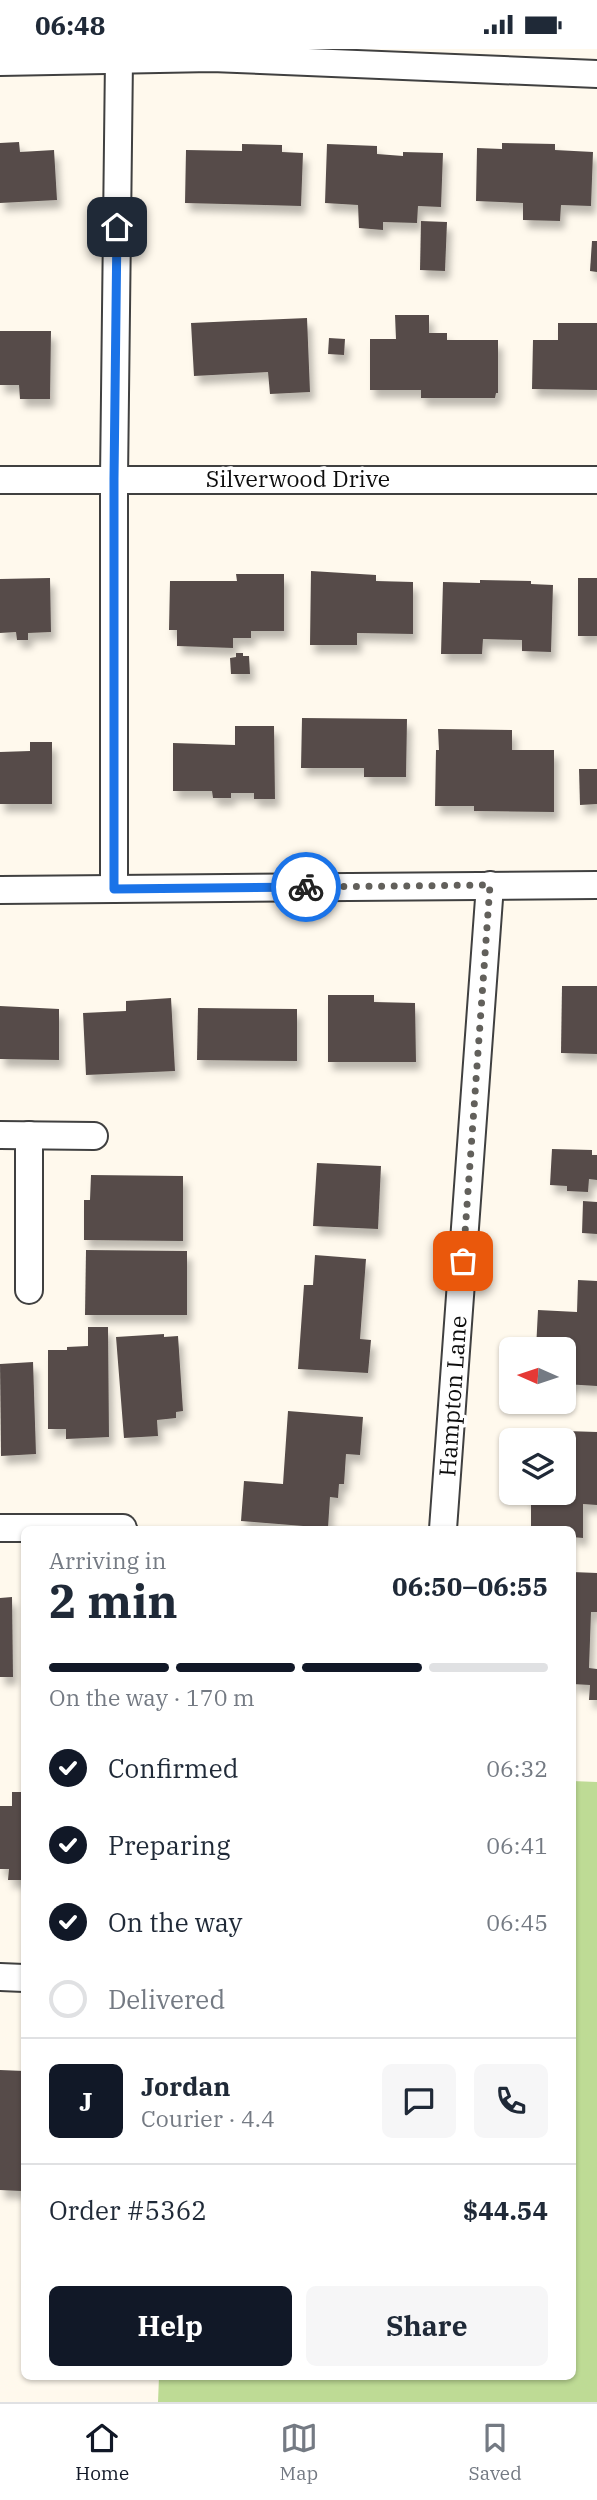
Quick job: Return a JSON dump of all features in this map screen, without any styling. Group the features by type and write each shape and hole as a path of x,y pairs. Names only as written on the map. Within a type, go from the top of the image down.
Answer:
{"street":[{"path":"0,62 212,58 597,74"},
{"path":"114,889 114,479 119,59"},
{"name":"Silverwood Drive","path":"0,480 597,480"},
{"name":"Hampton Lane","path":"443,1526 490,885"},
{"path":"0,890 597,885"},
{"path":"0,1135 94,1136"},
{"path":"29,1135 29,1290"},
{"path":"0,1528 21,1528"},
{"path":"0,1977 21,1978"}],"green space":[{"path":"576,1781 597,1782 597,2402 158,2402 159,2380 576,2380"}],"building":[{"path":"19,142 20,152 54,150 57,200 0,203 0,143"},
{"path":"502,143 555,144 555,150 593,152 591,206 561,205 560,221 523,220 523,203 476,201 477,148 502,149"},
{"path":"242,144 282,145 282,152 303,153 301,206 185,203 186,150 242,151"},
{"path":"327,144 377,146 377,154 403,156 403,152 443,153 441,207 418,206 417,223 383,222 383,230 359,228 358,205 325,203"},
{"path":"421,221 447,222 445,271 420,270"},
{"path":"592,241 597,241 597,272 590,271"},
{"path":"395,315 429,315 429,333 447,333 447,340 498,340 498,393 495,398 421,398 421,390 370,390 370,339 396,339"},
{"path":"307,318 310,392 270,394 268,372 194,376 191,323"},
{"path":"558,323 597,323 597,390 532,389 533,340 558,340"},
{"path":"0,331 51,331 50,399 20,399 19,385 0,385"},
{"path":"329,338 345,339 344,355 328,354"},
{"path":"311,571 376,575 376,581 413,582 413,634 357,633 357,645 310,645"},
{"path":"236,574 284,574 284,631 251,631 251,638 233,638 233,648 177,646 177,630 169,630 170,581 237,581"},
{"path":"50,578 51,632 28,633 28,640 17,640 16,632 0,633 0,579"},
{"path":"578,578 597,578 597,636 578,636"},
{"path":"480,580 531,581 531,584 553,585 551,652 522,651 522,640 483,639 482,654 441,654 443,582 480,583"},
{"path":"236,653 249,656 250,674 231,674 230,658 236,657"},
{"path":"302,718 407,719 406,777 364,777 364,768 301,768"},
{"path":"235,726 274,726 275,799 254,799 254,793 231,793 231,798 213,798 212,791 173,791 173,743 235,745"},
{"path":"438,729 512,730 512,750 554,750 554,812 474,811 474,806 435,806"},
{"path":"30,742 52,742 52,804 0,804 0,752 30,751"},
{"path":"579,769 597,769 597,804 580,805"},
{"path":"562,986 597,986 597,1054 561,1053"},
{"path":"328,995 374,995 374,1002 415,1003 416,1062 328,1062"},
{"path":"171,998 175,1071 86,1075 83,1013 126,1011 126,1001"},
{"path":"0,1006 59,1009 59,1060 0,1059"},
{"path":"198,1008 297,1009 297,1061 197,1060"},
{"path":"552,1149 592,1150 592,1155 597,1155 597,1180 589,1179 588,1192 567,1191 567,1186 550,1185"},
{"path":"317,1163 381,1166 378,1229 313,1226"},
{"path":"91,1175 183,1176 183,1241 84,1240 84,1200 90,1200"},
{"path":"583,1201 597,1202 597,1234 582,1233"},
{"path":"86,1250 187,1251 187,1315 85,1315"},
{"path":"315,1255 366,1259 360,1339 371,1340 368,1373 298,1369 304,1285 313,1285"},
{"path":"578,1280 597,1281 597,1386 576,1385 576,1337 537,1337 538,1310 577,1312"},
{"path":"88,1327 108,1327 109,1437 66,1439 66,1429 48,1429 48,1350 88,1346"},
{"path":"164,1334 164,1337 178,1336 183,1411 176,1412 176,1418 157,1420 158,1436 124,1438 116,1337"},
{"path":"33,1362 36,1454 1,1456 0,1364"},
{"path":"288,1411 363,1417 360,1455 346,1454 344,1484 339,1484 338,1498 330,1497 328,1526 241,1521 244,1481 283,1484"},
{"path":"576,1431 597,1432 597,1505 583,1504 583,1538 576,1537 576,1526 531,1526 531,1505 576,1505"},
{"path":"576,1572 597,1573 597,1612 591,1612 589,1668 597,1669 597,1700 589,1700 590,1685 576,1684"},
{"path":"12,1597 13,1677 0,1677 0,1598"},
{"path":"12,1792 21,1792 21,1880 8,1880 9,1869 0,1869 0,1806 12,1806"},
{"path":"0,2070 21,2071 21,2191 0,2190"}],"way so far":[{"path":"306,887 490,885 463,1261"}],"route":[{"path":"117,227 114,889 306,887"}]}
